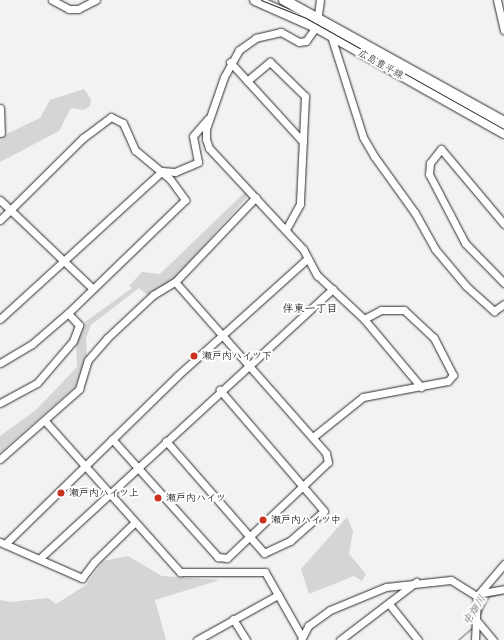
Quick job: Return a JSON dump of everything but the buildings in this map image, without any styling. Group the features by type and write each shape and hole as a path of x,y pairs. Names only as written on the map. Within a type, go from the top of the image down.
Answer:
{"main road":[{"name":"広島豊平線","path":"255,0 316,27 504,133"},
{"name":"広島豊平線","path":"284,0 320,17 504,122"}],"street":[{"path":"52,0 69,10 78,9 96,0"},
{"path":"320,0 320,17 316,27 306,41 299,42 281,32 263,35 249,42 230,62 206,129 209,148 286,229 317,275 364,319 421,387"},
{"path":"497,0 504,30"},
{"path":"320,17 332,36 363,137 374,156 415,213 435,249 466,286 494,311 503,308"},
{"path":"230,62 303,142"},
{"path":"247,81 270,62 300,89 305,96 300,204 286,229"},
{"path":"0,108 1,133"},
{"path":"0,220 12,210 83,138 111,117 123,123 135,150 162,171 184,194 185,200 92,288 68,313 32,344 0,363"},
{"path":"0,319 162,171 175,172 198,162 193,136 210,117"},
{"path":"504,224 441,149 428,168 433,182 475,257 504,283"},
{"path":"0,459 45,421 79,389 88,360 107,338 152,295 175,282 256,197"},
{"path":"0,200 92,288"},
{"path":"135,522 94,562 82,578 3,543 86,466 112,439 222,334 307,259"},
{"path":"112,439 218,558 227,558 328,462 326,452 313,436 175,282"},
{"path":"39,559 249,363 333,289"},
{"path":"313,436 364,397 448,381 453,375 434,338 404,310 381,310 364,319"},
{"path":"0,403 37,383 73,341 79,325 68,313"},
{"path":"166,441 264,553 270,552 290,541 324,512 304,485 220,390"},
{"path":"45,421 135,522 184,574 265,572 301,639"},
{"path":"476,640 477,596 504,564"},
{"path":"301,639 308,626 330,610 386,587 416,582 451,580 477,596 504,589"},
{"path":"340,640 390,606 416,582"},
{"path":"200,639 233,619 278,595"},
{"path":"390,606 418,640"},
{"path":"233,619 246,640"},
{"path":"476,621 493,640"}],"shaded area":[{"path":"84,89 91,99 90,106 84,110 71,108 59,131 0,162 0,137 40,118 50,100"},
{"path":"245,192 248,196 168,286 147,295 139,288 91,325 86,338 87,357 75,387 0,453 0,436 36,410 77,367 76,342 85,322 132,288 129,286 142,272 160,274"},
{"path":"347,517 353,531 349,554 366,574 362,581 354,576 309,594 301,569"},
{"path":"128,556 162,576 220,580 155,600 166,640 0,640 0,600 10,602 48,598 56,604 86,585 103,561"}],"waterway":[{"name":"中畑川","path":"479,617 489,597 504,593"},
{"name":"中畑川","path":"459,640 473,628"}],"tram line":[{"path":"261,0 306,18 504,129"}],"place":[{"name":"瀬戸内ハイツ下","path":"194,356"},
{"name":"瀬戸内ハイツ上","path":"61,493"},
{"name":"瀬戸内ハイツ","path":"158,498"},
{"name":"瀬戸内ハイツ中","path":"263,520"}],"district":[{"name":"伴東一丁目","path":"310,308"}]}
